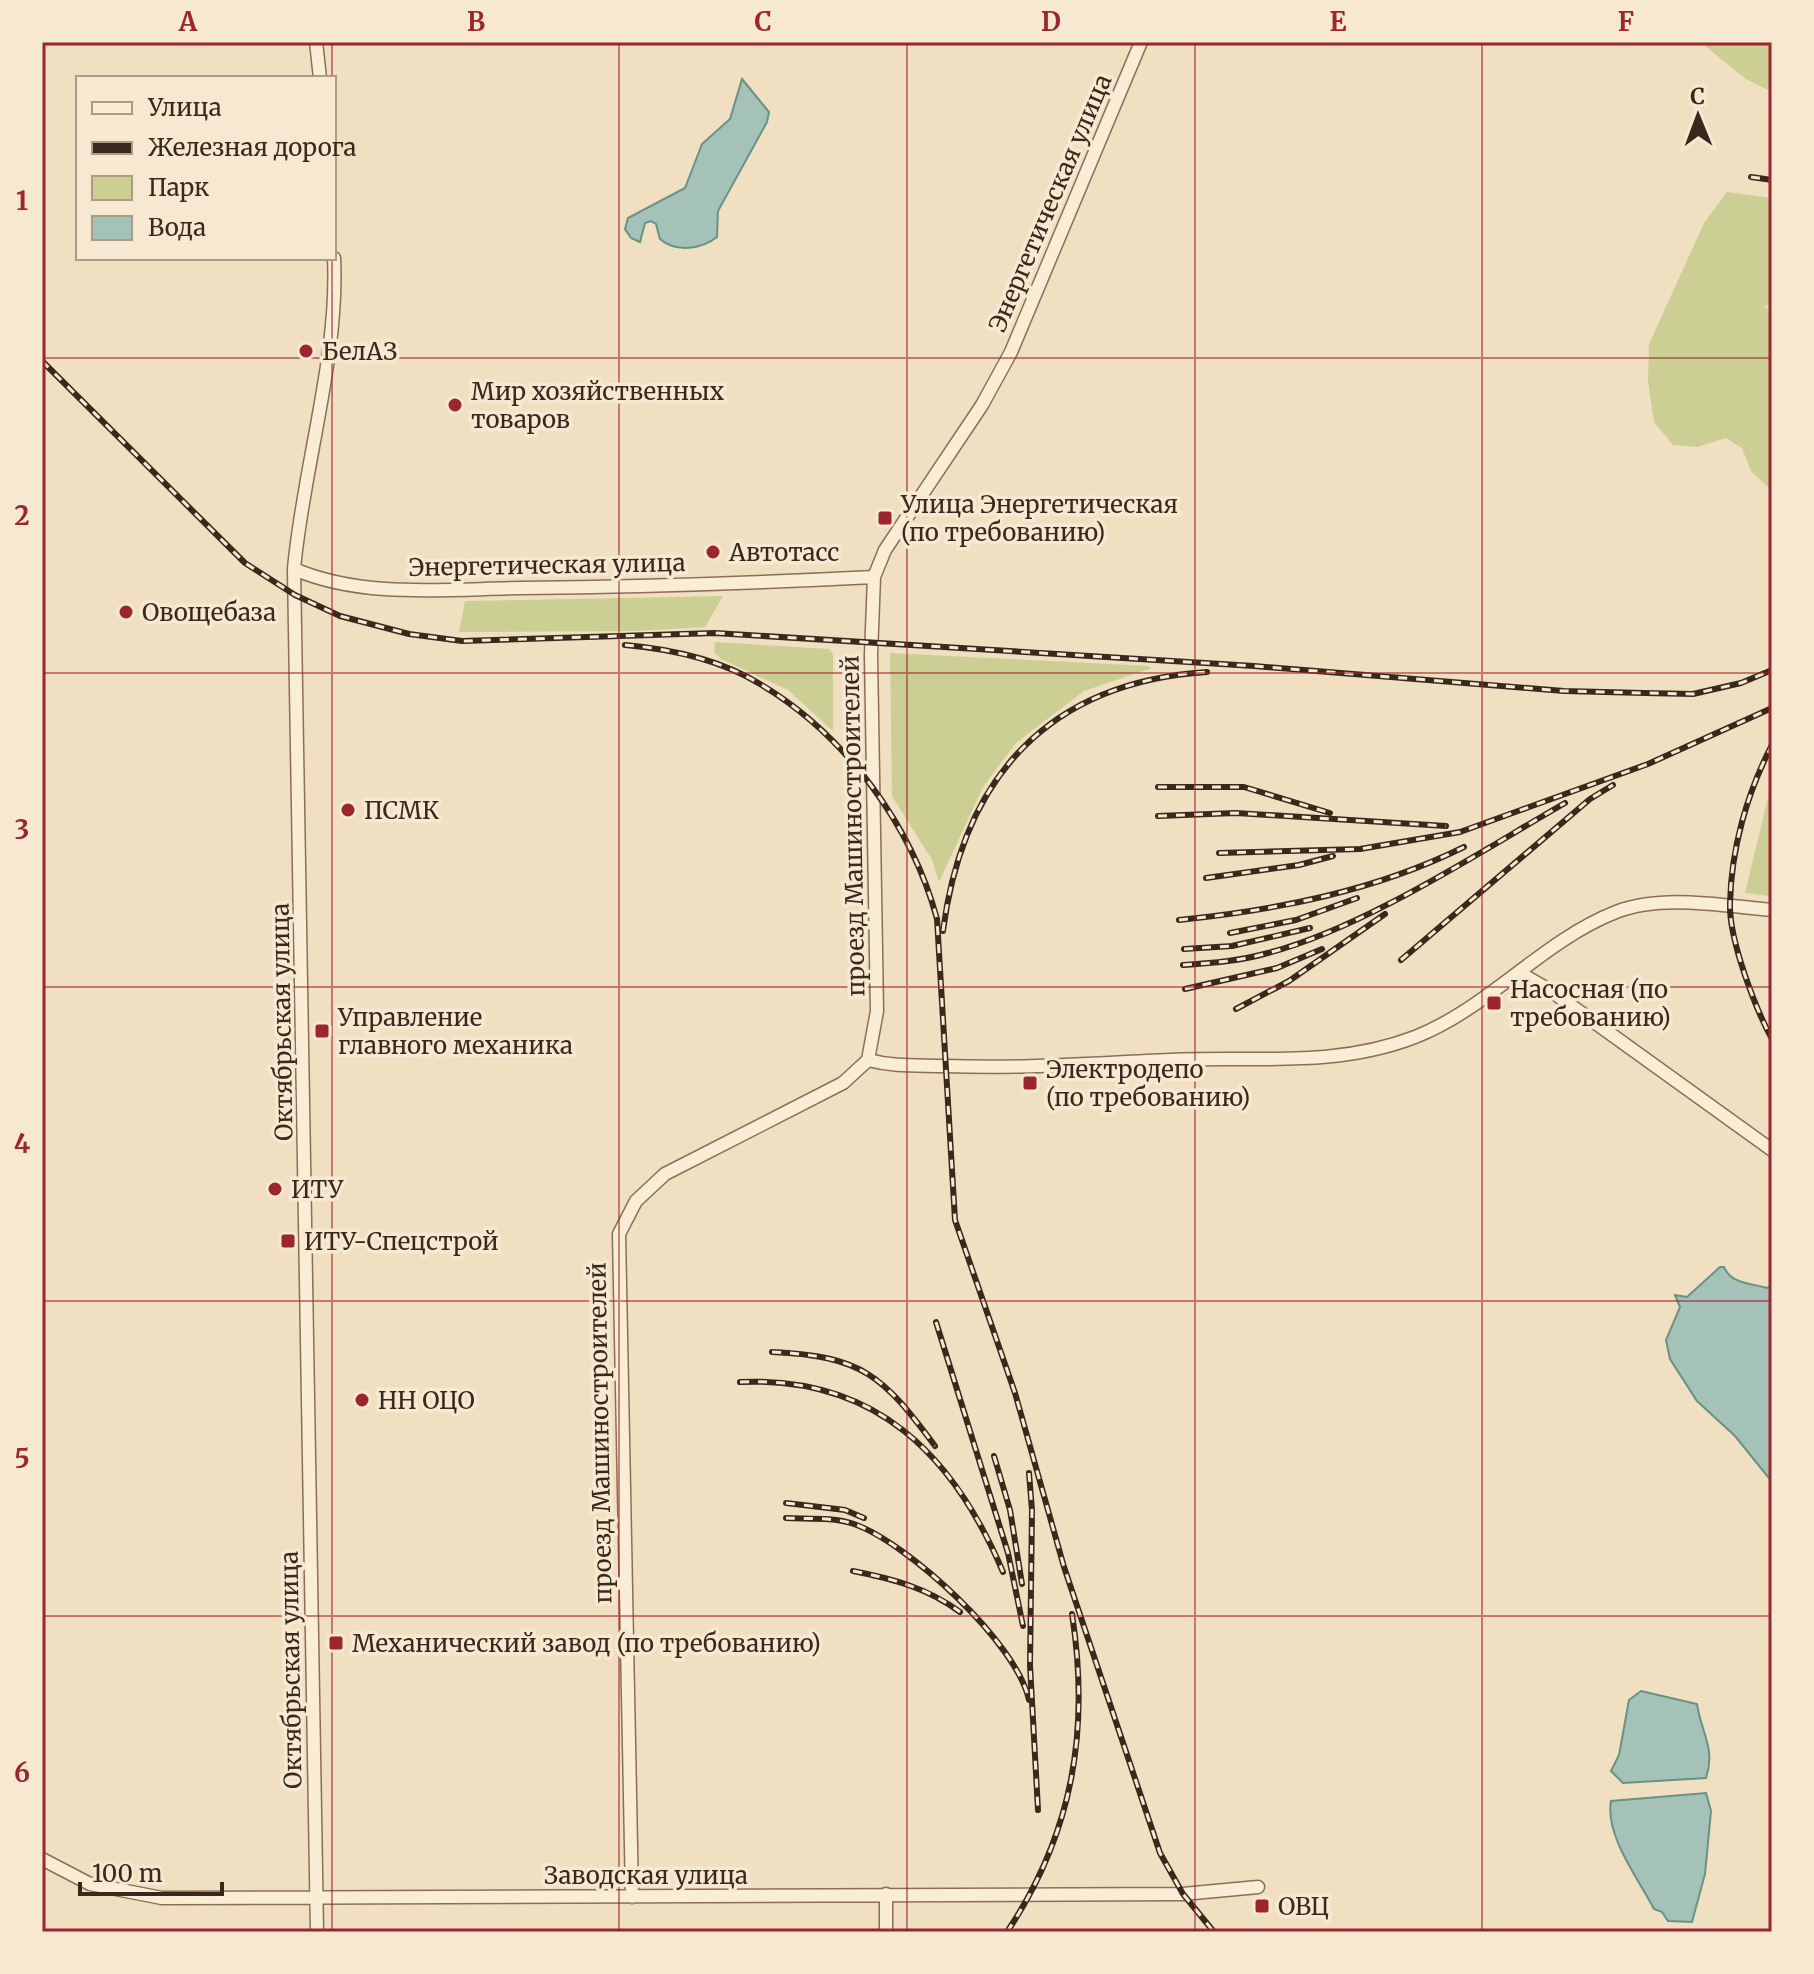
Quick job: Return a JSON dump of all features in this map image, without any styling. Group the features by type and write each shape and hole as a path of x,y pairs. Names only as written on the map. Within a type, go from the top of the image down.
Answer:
{"street":[{"path":"316,42 320,76"},
{"name":"Энергетическая улица","path":"294,569 325,582 373,588 627,587 874,577 885,550 982,405 1011,352 1141,42"},
{"name":"Октябрьская улица","path":"317,1932 306,1109 294,569 299,519 330,336 334,260"},
{"name":"проезд Машиностроителей","path":"632,1897 619,1234 636,1201 665,1174 843,1083 868,1060 877,1011 871,655 874,577"},
{"path":"868,1060 894,1067 1025,1067 1174,1059 1316,1060 1351,1056 1419,1035 1450,1020 1589,926 1617,912 1660,903 1772,910"},
{"path":"1520,973 1551,991 1772,1150"},
{"name":"Заводская улица","path":"42,1859 90,1884 138,1896 316,1899 1183,1894 1258,1887"},
{"path":"886,1894 886,1932"}],"green space":[{"path":"1700,42 1772,42 1772,92 1746,79"},
{"path":"1727,192 1772,198 1772,303 1763,307 1772,310 1772,491 1751,471 1742,448 1726,438 1697,447 1673,445 1654,422 1648,381 1649,344 1704,223"},
{"path":"723,596 705,627 636,631 459,632 465,601"},
{"path":"715,642 829,649 833,654 833,731 788,690 721,659 714,652"},
{"path":"890,653 1152,668 1084,691 1016,743 983,787 939,882 932,860 892,796"},
{"path":"1772,781 1772,893 1769,896 1745,893"}],"water":[{"path":"742,79 769,112 767,122 718,211 717,237 697,247 681,248 660,239 656,224 651,221 645,223 640,242 631,238 625,229 628,218 685,188 702,144 730,119"},
{"path":"1720,1267 1724,1267 1736,1280 1767,1288 1771,1285 1772,1276 1772,1482 1735,1436 1697,1401 1670,1359 1666,1340 1680,1307 1675,1295 1687,1297"},
{"path":"1641,1691 1697,1704 1709,1749 1706,1778 1623,1783 1611,1771 1619,1755 1629,1700"},
{"path":"1706,1793 1711,1811 1705,1874 1692,1922 1668,1921 1662,1912 1654,1909 1624,1856 1613,1828 1611,1801"}],"railway":[{"path":"1751,177 1772,180"},
{"path":"42,361 245,563 295,595 340,616 409,634 462,641 715,633 1254,666 1564,691 1693,694 1741,683 1772,670"},
{"path":"625,645 660,649 729,668 791,705 847,756 871,785 911,850 937,919 955,1220 1015,1393 1064,1567 1160,1853 1183,1894 1214,1932"},
{"path":"943,931 954,876 970,827 994,784 1023,748 1059,718 1102,695 1151,680 1207,672"},
{"path":"1219,853 1360,849 1460,832 1648,764 1772,708"},
{"path":"1772,745 1755,782 1742,822 1733,863 1730,904 1734,936 1744,973 1772,1039"},
{"path":"1401,960 1590,799 1613,785"},
{"path":"1158,787 1244,787 1330,813"},
{"path":"1183,965 1257,956 1343,926 1458,866 1565,803"},
{"path":"1158,816 1236,813 1446,826"},
{"path":"1179,920 1252,911 1361,887 1396,876 1464,847"},
{"path":"1206,878 1299,865 1333,856"},
{"path":"1230,933 1296,920 1357,898"},
{"path":"1236,1009 1289,981 1385,914"},
{"path":"1184,949 1232,946 1310,928"},
{"path":"1185,989 1277,968 1322,949"},
{"path":"936,1322 1008,1553 1023,1626"},
{"path":"772,1352 829,1359 868,1374 900,1402 935,1446"},
{"path":"740,1382 788,1384 831,1393 869,1408 903,1430 933,1458 960,1492 1003,1572"},
{"path":"994,1456 1010,1510 1022,1584"},
{"path":"1029,1473 1032,1510 1030,1665 1038,1810"},
{"path":"786,1503 845,1510 864,1518"},
{"path":"786,1518 829,1519 854,1524 902,1552 930,1573 983,1624 1020,1677 1029,1700"},
{"path":"853,1571 910,1586 960,1612"},
{"path":"1007,1932 1048,1857 1071,1779 1079,1699 1072,1614"}],"place":[{"name":"БелАЗ","path":"306,351"},
{"name":"Мир хозяйственных товаров","path":"455,405"},
{"name":"Улица Энергетическая (по требованию)","path":"885,518"},
{"name":"Автотасс","path":"713,552"},
{"name":"Овощебаза","path":"126,612"},
{"name":"ПСМК","path":"348,810"},
{"name":"Насосная (по требованию)","path":"1494,1003"},
{"name":"Управление главного механика","path":"322,1031"},
{"name":"Электродепо (по требованию)","path":"1030,1083"},
{"name":"ИТУ","path":"275,1189"},
{"name":"ИТУ-Спецстрой","path":"288,1241"},
{"name":"НН ОЦО","path":"362,1400"},
{"name":"Механический завод (по требованию)","path":"336,1643"},
{"name":"ОВЦ","path":"1262,1906"}]}
